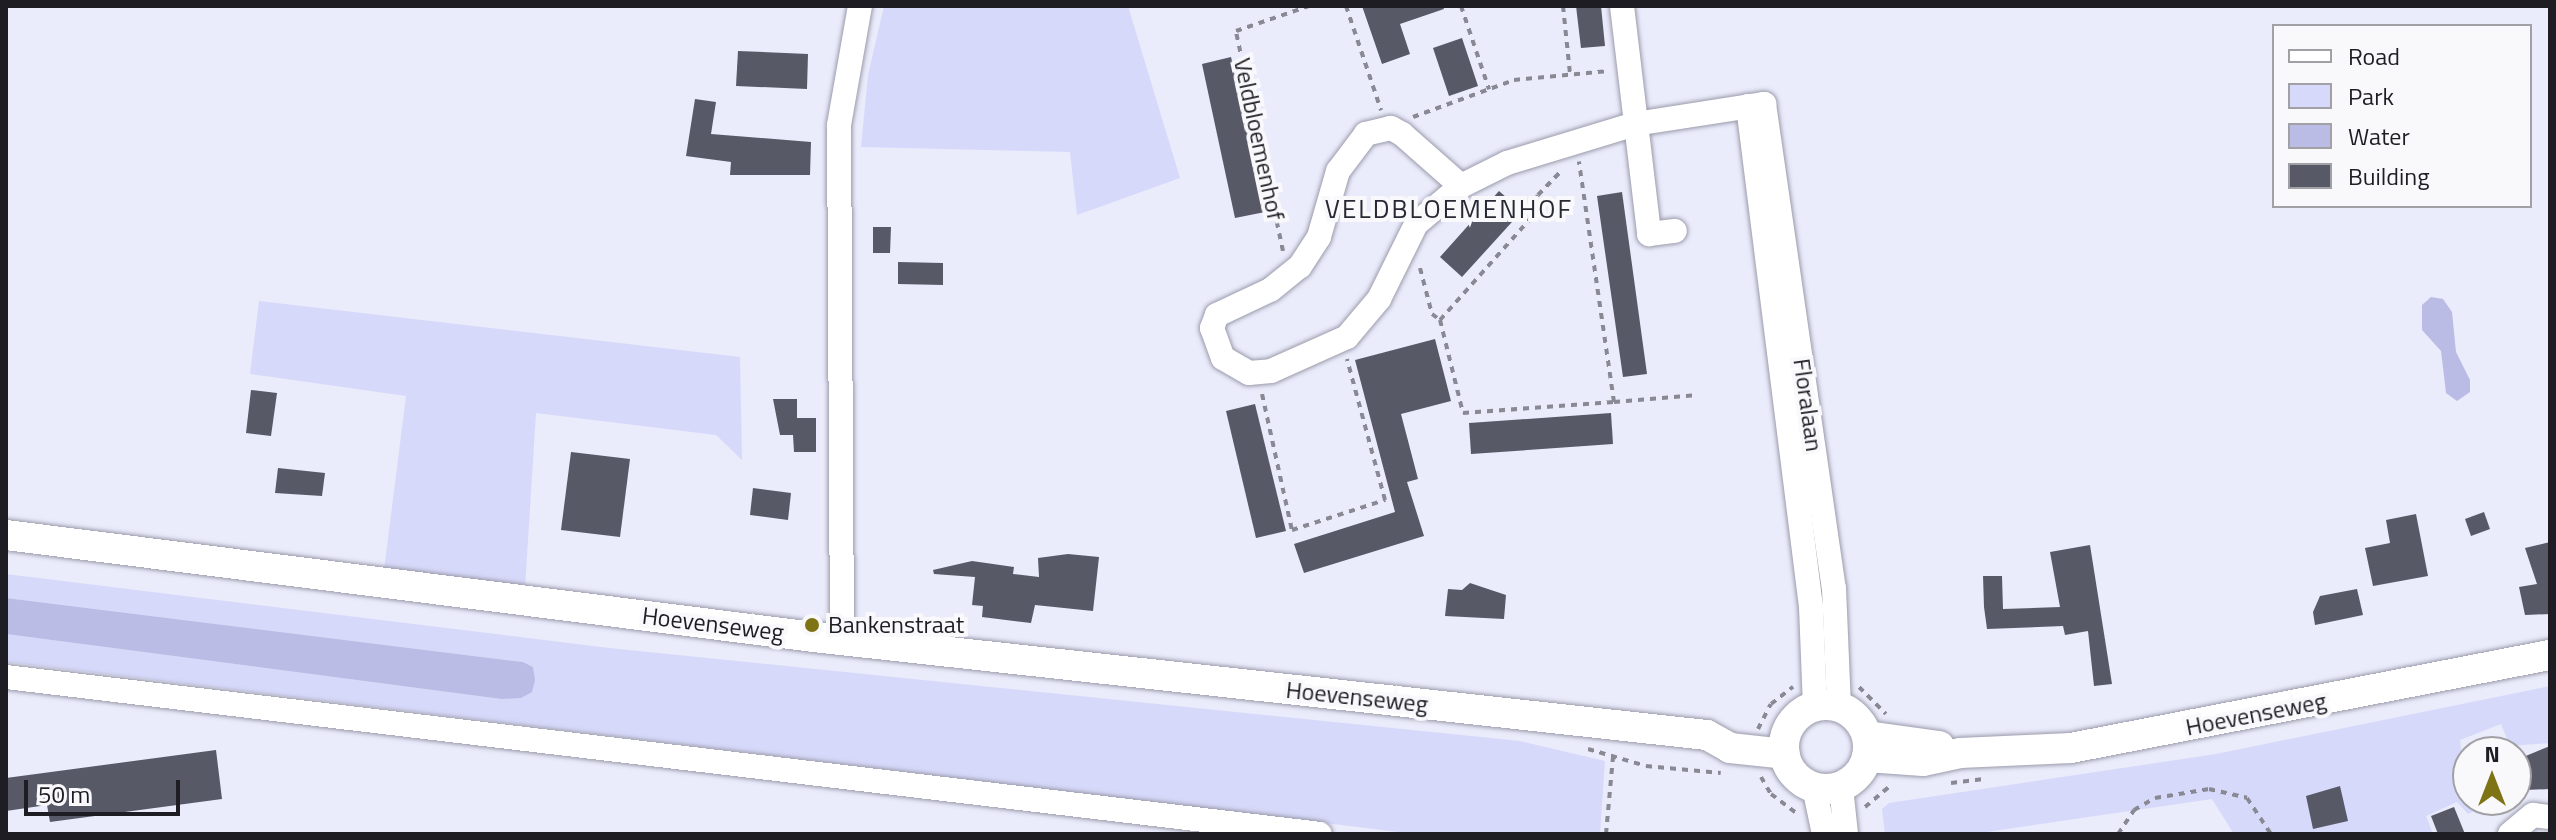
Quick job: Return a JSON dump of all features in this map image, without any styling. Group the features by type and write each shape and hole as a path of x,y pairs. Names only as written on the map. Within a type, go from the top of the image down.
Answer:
{"main road":[{"name":"Hoevenseweg","path":"6,535 842,640 1707,735 1730,728 1786,743"},
{"name":"Hoevenseweg","path":"1867,747 1923,761 1960,753 2028,753 2129,739 2550,655"},
{"path":"1827,707 1856,718 1867,747 1862,770 1828,787 1795,775 1786,743 1798,716 1827,707"}],"street":[{"path":"842,640 839,125 860,6"},
{"path":"1622,6 1649,234 1675,231"},
{"name":"Floralaan","path":"1635,124 1756,105 1834,588 1827,707"},
{"path":"1257,372 1342,340 1373,309 1410,233 1461,186 1550,148 1635,124"},
{"path":"1390,130 1461,186"},
{"name":"Veldbloemenhof","path":"1257,372 1233,368 1223,358 1212,328 1222,308 1259,296 1289,277 1319,237 1338,171 1350,152 1366,134 1390,130"},
{"path":"6,677 1320,834"},
{"path":"1828,787 1840,823"},
{"path":"2510,834 2533,815 2550,817"}],"path":[{"name":"Veldbloemenhof","path":"1289,277 1236,31 1309,6"},
{"path":"1346,6 1390,130 1405,120 1522,78 1629,70"},
{"path":"1461,6 1489,89"},
{"path":"1563,6 1570,74"},
{"path":"1440,320 1530,219 1538,195 1578,151 1614,402"},
{"path":"1410,233 1432,314 1440,320 1463,413 1698,395"},
{"path":"1257,372 1292,530 1385,500 1342,340"},
{"path":"1574,745 1657,768 1735,774"},
{"path":"1606,834 1613,757"},
{"path":"1748,776 1761,777 1789,810 1840,823"},
{"path":"2118,834 2134,810 2155,798 2209,789 2247,798 2271,834"}],"green space":[{"path":"884,6 1128,6 1180,178 1077,215 1070,152 861,147 868,75"},
{"path":"259,301 740,357 742,460 716,435 536,413 525,588 384,570 406,396 250,374"},
{"path":"6,574 609,648 1520,741 1605,761 1600,834 1415,834 6,662 6,634 501,699 533,667 523,662 6,598"},
{"path":"2550,686 2550,743 2532,744 2532,736 2506,736 2501,724 2470,736 2452,736 2452,804 2426,816 2433,834 2234,834 2212,799 1973,834 1885,834 1882,809 1889,803 2216,754"}],"water":[{"path":"2431,297 2443,299 2452,312 2456,352 2470,380 2470,392 2457,401 2446,393 2441,351 2422,330 2422,305"},
{"path":"6,598 523,662 533,667 535,680 532,692 521,698 501,699 6,634"}],"building":[{"path":"1362,6 1443,6 1444,9 1400,24 1410,54 1382,64"},
{"path":"1576,6 1601,6 1605,46 1581,48"},
{"path":"1462,38 1478,86 1449,96 1433,48"},
{"path":"738,51 808,54 807,89 736,86"},
{"path":"1231,57 1265,212 1235,218 1202,64"},
{"path":"695,99 716,102 711,134 811,142 810,175 730,175 731,162 686,156"},
{"path":"1499,191 1522,211 1462,277 1440,257"},
{"path":"1622,192 1647,374 1623,377 1597,196"},
{"path":"873,227 891,227 890,253 873,253"},
{"path":"898,262 943,263 943,285 898,284"},
{"path":"1435,339 1451,401 1401,414 1418,479 1407,482 1424,536 1304,573 1294,544 1395,512 1355,360"},
{"path":"251,390 277,393 271,436 246,433"},
{"path":"773,399 797,399 797,418 816,418 816,452 794,452 793,435 780,435"},
{"path":"1255,404 1286,531 1256,538 1226,411"},
{"path":"1611,413 1613,444 1471,454 1469,423"},
{"path":"571,452 630,459 620,537 561,530"},
{"path":"278,468 325,473 322,496 275,493"},
{"path":"753,488 791,493 788,520 750,515"},
{"path":"2484,512 2490,529 2471,536 2465,519"},
{"path":"2416,514 2428,576 2373,586 2365,548 2390,543 2386,520"},
{"path":"2550,542 2550,614 2525,615 2519,587 2537,584 2525,548"},
{"path":"2090,545 2112,684 2094,686 2088,631 2065,635 2063,626 1987,629 1983,576 2002,576 2003,609 2060,607 2050,552"},
{"path":"1068,554 1099,557 1093,611 1035,605 1031,623 982,617 983,606 972,605 975,577 934,574 933,570 972,561 1014,567 1013,574 1039,577 1038,558"},
{"path":"1470,583 1506,595 1504,619 1445,616 1448,589 1462,590"},
{"path":"2357,589 2363,615 2315,625 2313,612 2320,596"},
{"path":"2550,746 2550,789 2532,790 2532,753"},
{"path":"216,750 222,799 50,822 47,805 6,811 6,778"},
{"path":"2340,786 2348,821 2313,829 2306,796"},
{"path":"2452,808 2452,816 2458,816 2465,834 2438,834 2431,816"}],"place":[{"name":"Bankenstraat","path":"812,625"}],"district":[{"name":"VELDBLOEMENHOF","path":"1449,209"}]}
